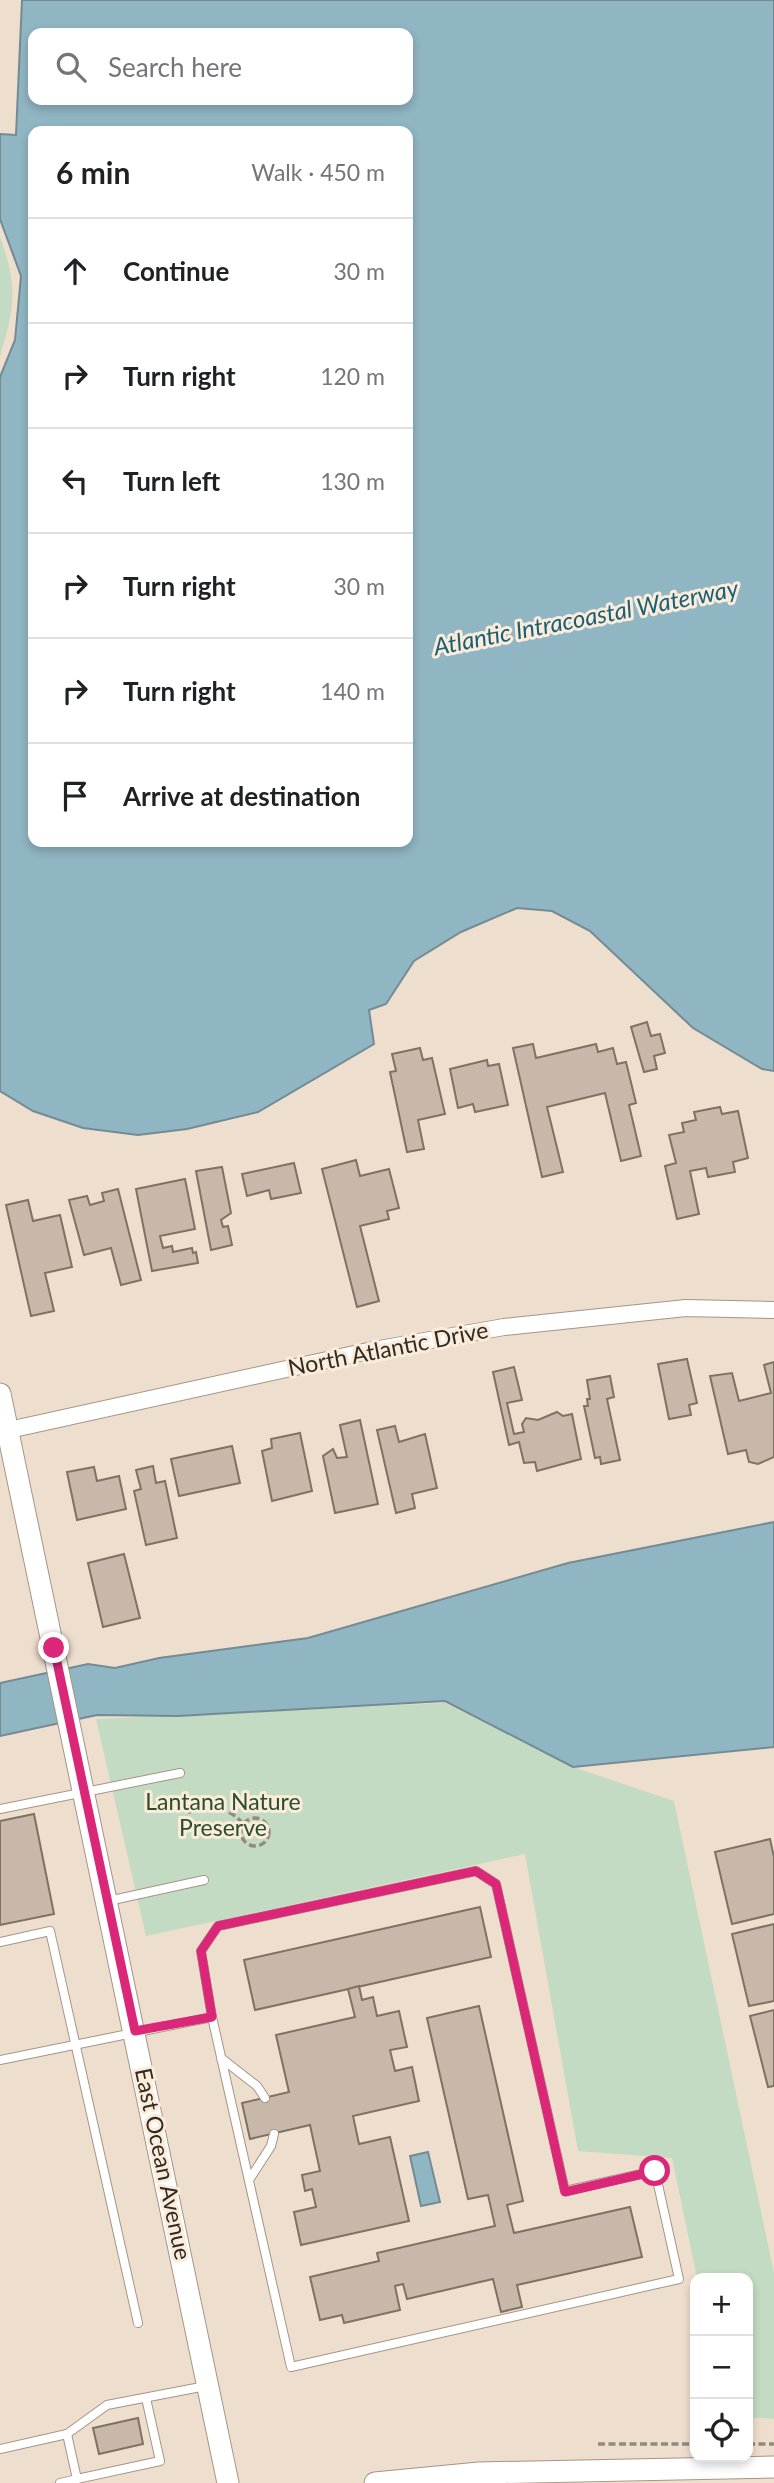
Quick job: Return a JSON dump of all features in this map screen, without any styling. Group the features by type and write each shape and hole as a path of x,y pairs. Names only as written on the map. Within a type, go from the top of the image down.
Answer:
{"main road":[{"name":"East Ocean Avenue","path":"0,1394 4,1431 71,1726 228,2483"},
{"path":"376,2483 479,2473 774,2467"}],"street":[{"name":"North Atlantic Drive","path":"4,1431 368,1351 504,1326 686,1308 774,1310"}],"lane":[{"path":"0,1809 180,1773"},
{"path":"476,1871 496,1884 565,2192 655,2171 679,2279 290,2367 212,2017 201,1951 218,1926 476,1871"},
{"path":"108,1901 204,1880"},
{"path":"0,1942 50,1931 138,2323"},
{"path":"0,2060 212,2017"},
{"path":"221,2057 257,2086 265,2098"},
{"path":"248,2180 271,2146 274,2134"},
{"path":"0,2449 67,2434 107,2405 209,2386"},
{"path":"60,2483 160,2461 146,2398"},
{"path":"67,2434 77,2479"},
{"path":"104,2473 106,2483"}],"path":[{"path":"188,1812 220,1808 231,1812 243,1824 242,1837 247,1844 260,1845 267,1840 268,1827 263,1820 254,1818 243,1824"},
{"path":"598,2444 690,2444"},
{"path":"753,2444 774,2444"}],"green space":[{"path":"0,237 10,270 12,297 9,324 0,356"},
{"name":"Lantana Nature Preserve","path":"445,1703 573,1767 674,1801 774,2273 774,2419 753,2417 753,2273 696,2273 672,2158 578,2151 525,1854 146,1936 96,1719"}],"water":[{"name":"Atlantic Intracoastal Waterway","path":"22,0 774,0 774,1071 762,1069 693,1028 590,931 552,911 517,908 461,932 414,961 386,1004 369,1010 374,1044 258,1112 187,1129 138,1135 83,1128 33,1111 0,1091 0,377 15,340 21,276 0,219 0,134 16,135"},
{"path":"774,1522 774,1747 573,1767 445,1701 178,1716 97,1715 0,1736 0,1683 88,1664 115,1668 159,1658 308,1638 568,1563"},
{"path":"428,2152 440,2202 421,2206 410,2156"}],"building":[{"path":"647,1022 651,1036 660,1034 665,1053 654,1056 657,1069 644,1072 631,1027"},
{"path":"533,1044 536,1058 596,1044 598,1052 613,1048 617,1064 626,1062 636,1103 629,1105 641,1156 621,1161 605,1093 547,1107 563,1172 542,1177 513,1048"},
{"path":"420,1048 423,1060 432,1058 445,1114 418,1120 424,1149 407,1152 390,1072 396,1071 392,1054"},
{"path":"487,1060 488,1066 499,1064 508,1105 475,1112 473,1104 458,1108 450,1069"},
{"path":"720,1107 722,1114 738,1111 748,1158 733,1162 735,1172 708,1177 706,1168 690,1171 699,1214 677,1219 665,1166 676,1163 669,1135 684,1132 682,1123 696,1120 694,1112"},
{"path":"356,1160 360,1176 389,1169 399,1208 387,1211 389,1219 360,1226 379,1301 357,1307 322,1169"},
{"path":"294,1163 301,1193 271,1199 269,1190 247,1196 242,1174"},
{"path":"222,1167 231,1213 221,1220 223,1227 228,1226 232,1245 211,1250 196,1171"},
{"path":"185,1179 195,1229 160,1236 163,1248 172,1246 173,1252 192,1248 193,1253 196,1252 198,1263 152,1271 136,1189"},
{"path":"118,1189 141,1280 121,1285 111,1248 84,1255 69,1200 87,1196 90,1205 104,1201 102,1193"},
{"path":"28,1200 33,1221 60,1215 72,1267 45,1273 54,1311 31,1316 6,1205"},
{"path":"687,1359 697,1403 689,1405 691,1415 669,1419 658,1364"},
{"path":"774,1362 774,1457 758,1464 749,1462 746,1450 728,1454 710,1376 732,1373 739,1401 771,1393 764,1365"},
{"path":"514,1367 522,1400 507,1403 514,1434 524,1432 522,1424 526,1418 538,1420 557,1412 563,1416 572,1414 581,1459 537,1471 535,1462 524,1463 519,1442 509,1445 493,1372"},
{"path":"610,1376 614,1397 607,1399 620,1460 601,1464 600,1457 595,1458 584,1406 588,1406 587,1399 590,1399 587,1380"},
{"path":"360,1420 378,1504 335,1513 323,1456 333,1449 337,1458 347,1457 340,1425"},
{"path":"395,1426 399,1442 425,1434 437,1488 412,1494 415,1508 396,1513 377,1430"},
{"path":"300,1433 312,1491 272,1501 262,1451 272,1448 271,1439"},
{"path":"232,1446 240,1483 179,1496 171,1459"},
{"path":"153,1466 156,1483 165,1481 177,1538 146,1545 134,1491 141,1489 136,1470"},
{"path":"94,1467 97,1481 119,1476 126,1509 77,1520 67,1472"},
{"path":"124,1554 140,1618 103,1627 88,1563"},
{"path":"34,1814 54,1914 0,1925 0,1821"},
{"path":"770,1839 774,1857 774,1914 732,1924 715,1852"},
{"path":"480,1907 491,1957 255,2010 244,1960"},
{"path":"774,1924 774,2001 749,2006 732,1934"},
{"path":"359,1986 362,2000 373,1997 377,2016 399,2011 407,2047 390,2050 395,2071 412,2067 419,2101 353,2116 359,2144 390,2137 409,2221 301,2245 294,2212 316,2207 312,2189 305,2191 302,2175 320,2171 310,2125 250,2139 242,2103 289,2092 276,2035 355,2017 348,1989"},
{"path":"479,2006 523,2201 507,2205 514,2233 630,2207 642,2257 517,2285 522,2307 501,2312 493,2279 407,2299 403,2284 395,2286 400,2310 344,2323 342,2315 320,2320 310,2277 379,2261 377,2253 495,2226 488,2195 468,2199 427,2018"},
{"path":"774,2010 774,2086 768,2087 750,2016"},
{"path":"138,2418 143,2444 99,2454 93,2428"}],"route":[{"path":"54,1648 135,2031 212,2017 201,1951 218,1926 476,1871 496,1884 565,2192 655,2171"}]}
